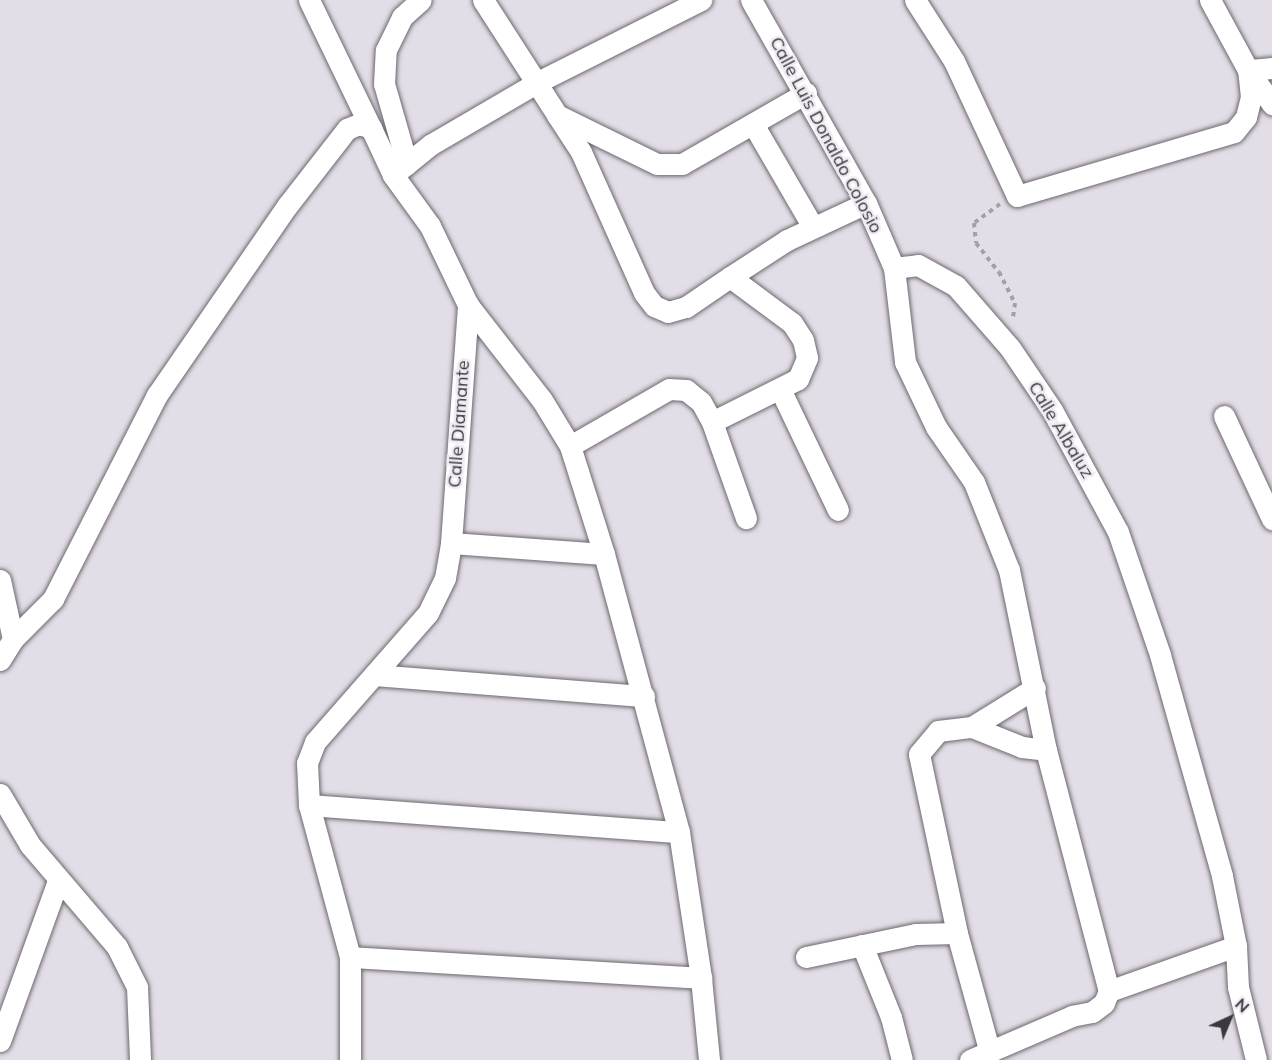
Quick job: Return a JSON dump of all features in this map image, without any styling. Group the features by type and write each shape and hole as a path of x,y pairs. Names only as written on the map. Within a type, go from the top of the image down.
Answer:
{"street":[{"path":"309,0 371,128 400,170"},
{"path":"421,0 402,17 386,50 384,84 400,170 409,199 430,226 468,305 542,400 570,446 604,554 679,832 701,978 709,1060"},
{"path":"483,0 581,152 644,293 654,306 668,312 686,307 787,240 866,203"},
{"path":"400,170 430,145 536,83 701,0"},
{"name":"Calle Luis Donaldo Colosio","path":"751,0 806,93 866,203 894,268 905,362 936,427 974,482 1009,570 1046,750 1109,991"},
{"path":"915,0 954,61 1017,196 1234,132 1246,117 1251,97 1248,70"},
{"path":"1210,0 1248,70 1272,104"},
{"path":"1248,70 1272,68"},
{"path":"556,115 657,165 682,164 806,93"},
{"path":"0,660 13,639 53,598 157,395 287,206 347,129 359,124 371,128"},
{"path":"753,124 813,227"},
{"name":"Calle Albaluz","path":"894,268 918,265 956,286 1010,348 1052,410 1118,532 1160,655 1222,876 1236,946 1238,987 1256,1060"},
{"path":"712,422 798,379 807,358 803,340 792,323 730,277"},
{"name":"Calle Diamante","path":"350,1060 350,957 309,805 307,763 315,742 428,614 445,578 451,543 468,305"},
{"path":"570,446 669,389 686,390 701,402 712,422 746,518"},
{"path":"780,389 838,510"},
{"path":"1224,417 1272,519"},
{"path":"451,543 604,554"},
{"path":"0,580 13,639"},
{"path":"375,675 644,696"},
{"path":"990,1053 957,933 919,754 938,731 972,727 1035,688"},
{"path":"972,727 1022,747 1046,750"},
{"path":"0,794 9,813 58,881 117,946 137,987 140,1060"},
{"path":"309,805 679,832"},
{"path":"0,1041 58,881"},
{"path":"806,957 916,934 957,933"},
{"path":"862,945 891,1017 902,1060"},
{"path":"970,1060 1044,1028 1092,1012 1104,1002 1109,991 1236,946"},
{"path":"350,957 701,978"}],"path":[{"path":"1010,348 1015,303 999,272 976,243 974,223 1017,196"}]}
